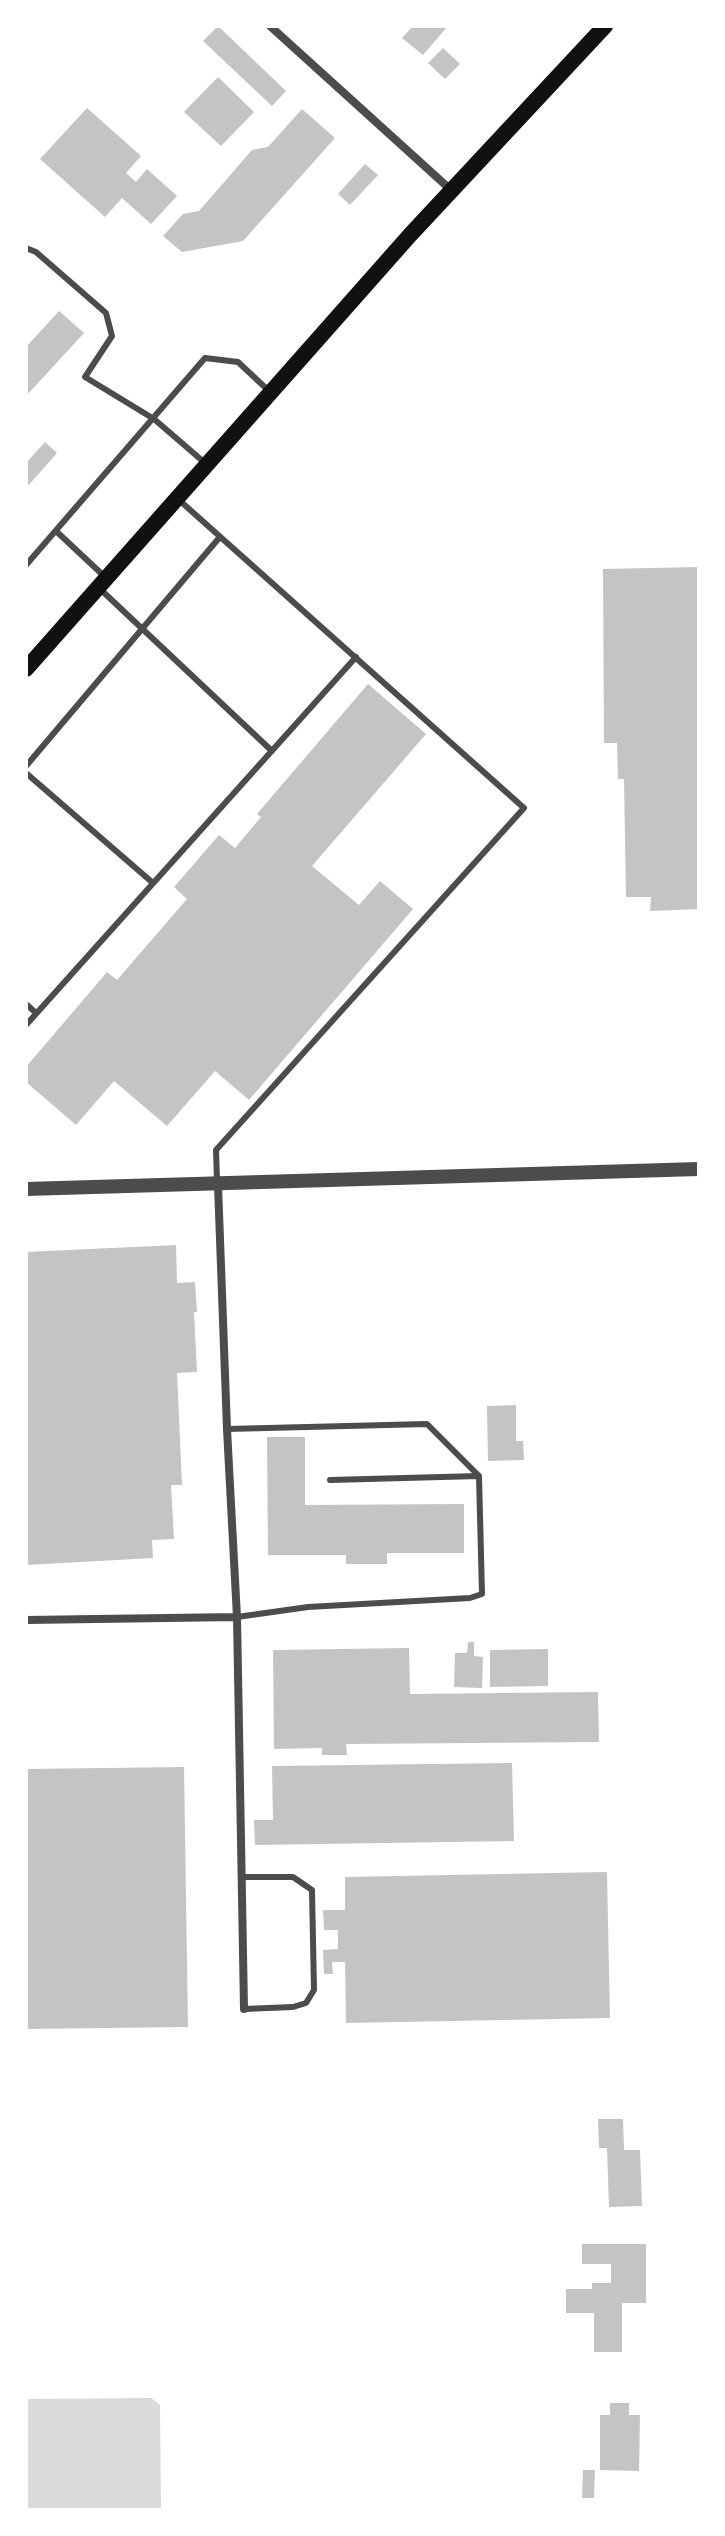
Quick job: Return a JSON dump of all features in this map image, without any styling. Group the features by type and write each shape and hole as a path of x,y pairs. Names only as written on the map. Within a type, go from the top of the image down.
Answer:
{"main road":[{"path":"26,669 451,190 605,26"}],"street":[{"path":"270,26 451,190"},
{"path":"26,1189 699,1169"},
{"path":"218,1185 237,1617 244,2009"},
{"path":"26,1620 237,1617"}],"lane":[{"path":"26,248 36,252 106,313 112,336 85,377 154,419 208,466"},
{"path":"26,565 205,358 238,362 272,393"},
{"path":"178,499 524,808 216,1150 218,1185"},
{"path":"56,531 142,629 272,751"},
{"path":"26,766 219,538"},
{"path":"26,1025 356,657"},
{"path":"26,773 153,883"},
{"path":"26,1004 36,1013"},
{"path":"227,1429 427,1424 479,1476 482,1594 470,1598 308,1607 237,1617"},
{"path":"330,1480 479,1476"},
{"path":"241,1877 293,1877 312,1890 314,1976 314,1990 306,2003 293,2007 244,2009"}],"shaded area":[{"path":"151,2398 160,2405 161,2510 26,2510 26,2399"}],"building":[{"path":"218,26 286,91 272,106 203,41"},
{"path":"413,26 448,26 423,55 402,38"},
{"path":"443,48 460,64 445,79 428,63"},
{"path":"218,77 254,112 221,146 184,112"},
{"path":"87,108 141,156 126,173 136,182 147,169 177,196 151,224 122,198 105,217 40,159"},
{"path":"302,109 335,138 243,241 182,252 163,236 183,214 199,211 252,150 268,147"},
{"path":"365,164 378,175 350,205 338,194"},
{"path":"59,311 84,333 26,396 26,347"},
{"path":"45,442 57,453 26,488 26,463"},
{"path":"699,567 699,909 650,911 651,897 626,897 624,779 618,779 617,743 604,743 603,569"},
{"path":"368,684 426,734 312,866 359,905 380,881 413,909 249,1100 215,1071 167,1126 114,1081 76,1125 26,1082 26,1067 107,972 117,980 187,899 174,887 219,835 235,848 261,817 257,814"},
{"path":"176,1245 177,1283 195,1282 197,1372 177,1373 182,1485 171,1485 174,1539 152,1540 153,1558 26,1565 26,1252"},
{"path":"516,1405 516,1441 523,1441 524,1460 488,1461 487,1406"},
{"path":"267,1437 305,1437 305,1505 464,1504 464,1553 387,1553 387,1564 346,1564 346,1555 268,1555"},
{"path":"468,1642 474,1642 474,1656 483,1657 482,1688 454,1687 455,1653 467,1653"},
{"path":"409,1648 410,1694 598,1692 599,1742 346,1744 347,1755 322,1755 322,1748 274,1749 273,1650"},
{"path":"548,1649 548,1686 490,1687 490,1650"},
{"path":"512,1763 514,1841 255,1845 254,1820 273,1820 272,1766"},
{"path":"184,1767 188,2027 26,2029 26,1769"},
{"path":"607,1872 610,2018 346,2023 345,1962 332,1962 333,1974 324,1974 323,1950 338,1949 338,1930 324,1930 323,1910 345,1910 345,1877"},
{"path":"598,2119 623,2119 624,2150 640,2150 642,2206 609,2207 607,2148 599,2148"},
{"path":"582,2244 646,2244 646,2303 622,2303 622,2352 594,2352 594,2313 566,2313 566,2289 592,2289 592,2283 611,2283 611,2264 582,2264"},
{"path":"610,2403 629,2403 629,2415 640,2415 639,2471 600,2470 600,2415 610,2415"},
{"path":"583,2470 595,2470 594,2498 582,2498"}]}
